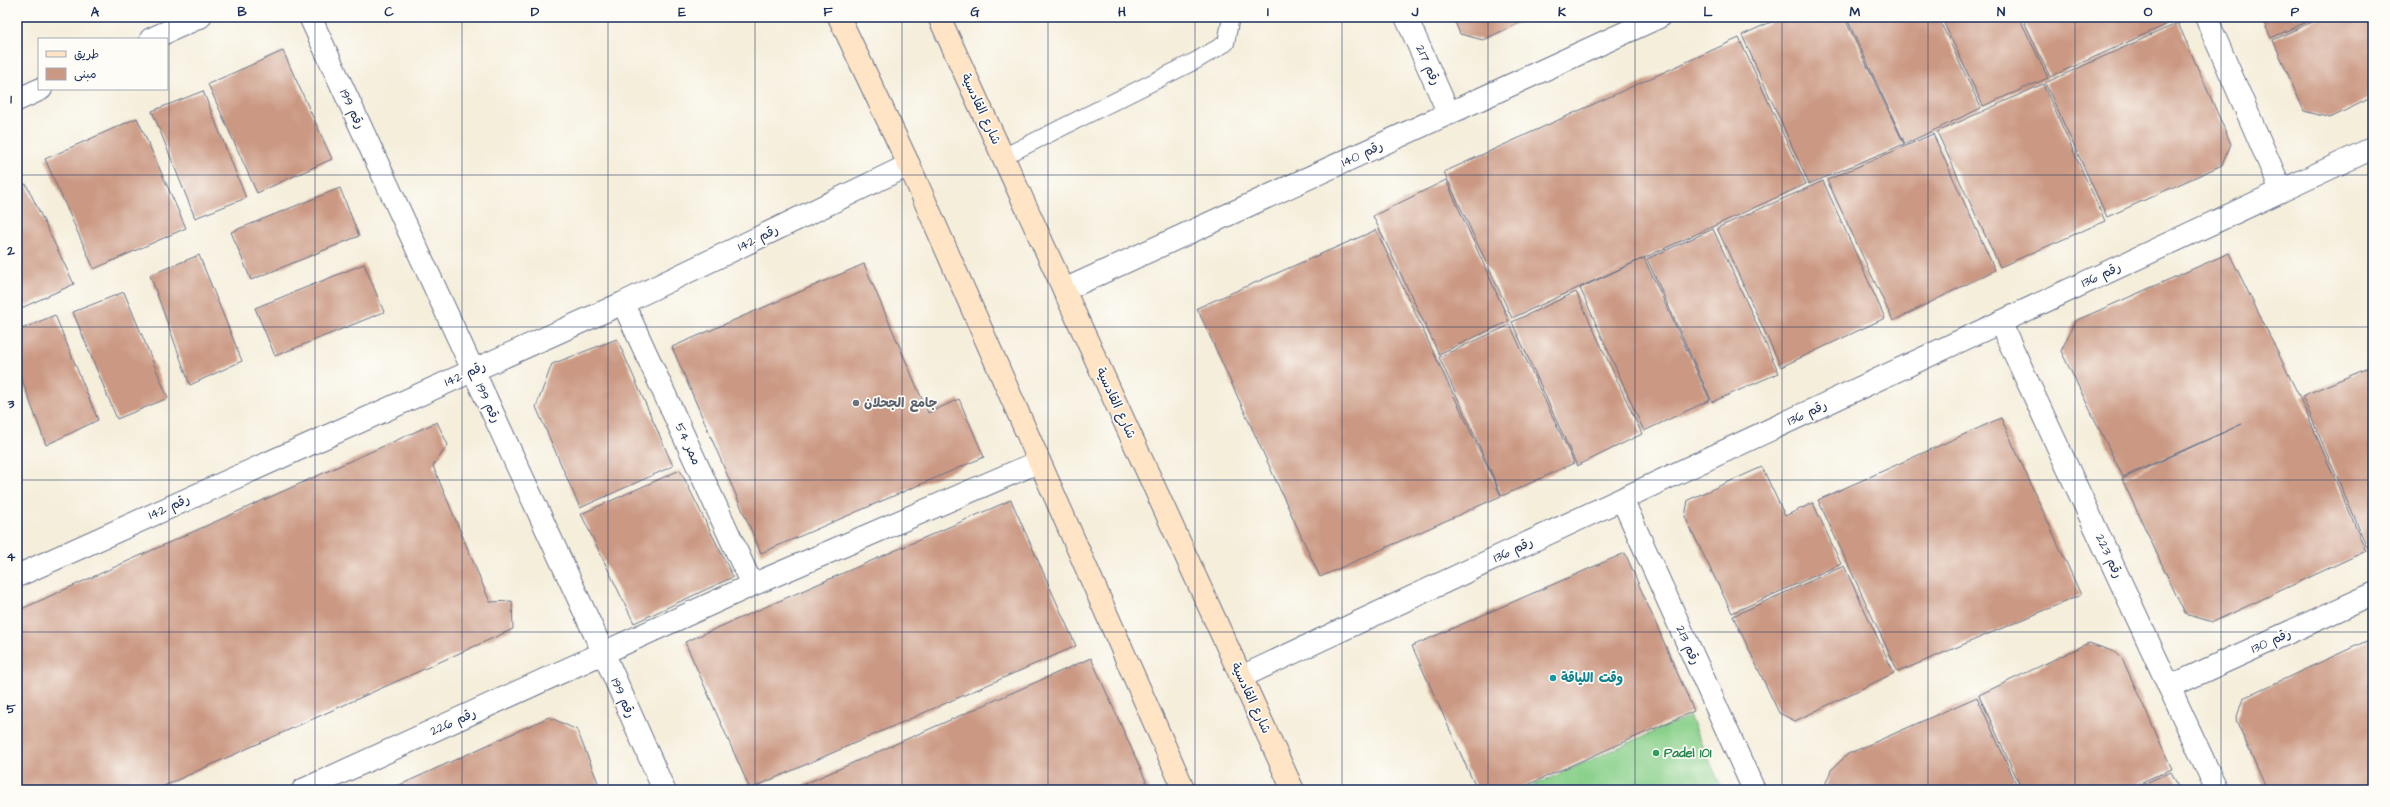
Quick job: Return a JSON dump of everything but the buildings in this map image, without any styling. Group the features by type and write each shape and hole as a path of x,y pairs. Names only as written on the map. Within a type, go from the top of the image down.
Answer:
{"street":[{"path":"153,38 200,17"},
{"name":"رقم 199","path":"310,17 604,654 664,790"},
{"path":"839,17 909,165 1184,790"},
{"name":"شارع القادسية","path":"939,17 1293,790"},
{"name":"رقم 217","path":"1406,17 1449,114"},
{"name":"رقم 140","path":"1064,290 1659,17"},
{"path":"2206,17 2281,190"},
{"path":"17,100 39,90"},
{"name":"رقم 136","path":"1241,676 2373,148"},
{"name":"رقم 142","path":"17,576 623,303 909,165"},
{"name":"ممر 54","path":"623,303 752,585"},
{"name":"رقم 223","path":"2000,322 2217,790"},
{"path":"604,654 752,585 1036,464"},
{"name":"رقم 213","path":"1622,499 1754,790"},
{"name":"رقم 130","path":"2169,687 2373,594"},
{"name":"رقم 226","path":"303,790 604,654"}],"lane":[{"path":"1003,157 1197,60 1226,43 1231,17"}],"green space":[{"name":"Padel 101","path":"1689,716 1723,790 1523,790"}],"place":[{"name":"جامع الجحلان","path":"856,403"},
{"name":"وقت اللياقة","path":"1553,678"},
{"name":"Padel 101","path":"1656,753"}]}
